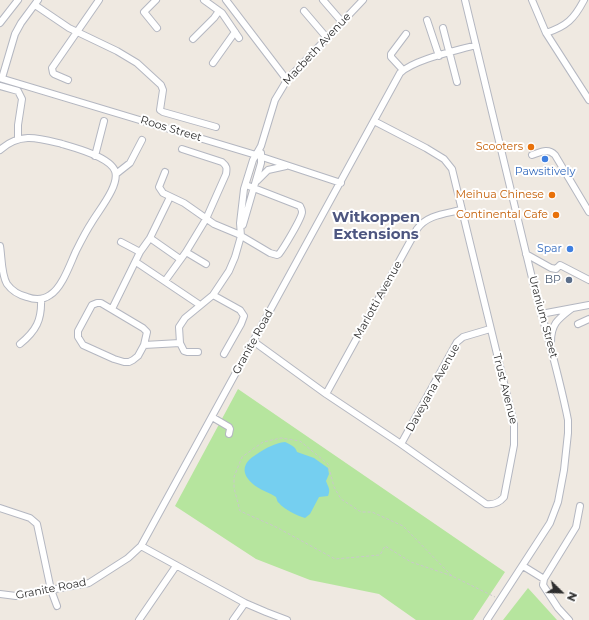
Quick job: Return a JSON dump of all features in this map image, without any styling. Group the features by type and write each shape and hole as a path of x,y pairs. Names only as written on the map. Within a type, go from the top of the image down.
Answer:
{"street":[{"path":"0,22 18,0"},
{"path":"68,80 54,74 52,70 76,31 99,0"},
{"path":"156,0 144,12 157,28"},
{"path":"204,0 219,10 239,38"},
{"path":"226,0 287,80"},
{"path":"323,0 342,22"},
{"name":"Macbeth Avenue","path":"258,156 275,100 287,80 363,0"},
{"name":"Uranium Street","path":"465,0 526,254 551,347 568,420 564,470 558,502 550,523 487,620"},
{"path":"532,0 546,33 589,100"},
{"path":"546,33 558,29 571,20 584,0"},
{"path":"1,78 15,34 36,2 69,28 117,51 137,63 161,85 163,90 160,110 216,126"},
{"path":"193,39 214,18 219,10"},
{"path":"304,11 326,38"},
{"path":"427,20 439,56"},
{"path":"443,28 457,82"},
{"path":"213,62 235,32"},
{"path":"406,34 391,54 391,57 403,70 415,63 476,45"},
{"name":"Granite Road","path":"0,594 16,596 84,584 96,579 128,558 141,546 403,70"},
{"name":"Roos Street","path":"1,78 258,156 341,183"},
{"path":"0,86 18,91 22,96 18,125 18,139"},
{"path":"95,156 104,121"},
{"name":"Trust Avenue","path":"253,341 326,394 402,444 486,504 492,505 501,501 506,490 514,445 514,424 452,169 444,159 374,121"},
{"path":"0,150 7,144 18,139 25,138 59,144 105,160 111,165 116,174 114,186 87,231 60,285 51,295 41,299 32,299 16,293 8,285 4,274 0,246"},
{"path":"116,174 130,163 142,140"},
{"path":"165,281 186,252 206,219 226,174 227,168 222,162 182,149"},
{"path":"532,155 548,151 555,155 589,212"},
{"path":"198,352 185,352 180,343 179,331 181,323 213,295 229,271 241,236 241,218 246,185 258,156"},
{"path":"241,228 255,186 261,162 258,156"},
{"path":"504,159 512,158"},
{"path":"255,186 268,170 288,166"},
{"path":"164,172 159,187 164,193 184,203 206,219 241,236 270,253 279,254 302,215 300,206 255,186 246,185"},
{"path":"112,309 140,252 150,238 170,197"},
{"name":"Marlotti Avenue","path":"326,394 417,229 424,220 461,210"},
{"path":"150,238 180,259"},
{"path":"120,242 140,252"},
{"path":"186,252 206,264"},
{"path":"526,254 551,268 556,269 560,265 589,280"},
{"path":"136,262 200,305"},
{"path":"213,295 240,310 244,316 224,354"},
{"path":"20,344 29,337 37,325 41,307 41,299"},
{"path":"101,303 145,330 147,335 144,345 138,356 133,360 124,362 83,345 78,337 78,331 92,305 101,303"},
{"path":"541,314 589,305"},
{"path":"551,347 551,336 555,322 573,308"},
{"path":"578,324 589,319"},
{"name":"Daveyana Avenue","path":"402,444 457,342 463,337 490,329"},
{"path":"144,345 180,343"},
{"path":"212,417 229,427 229,434"},
{"path":"569,620 558,608 543,585 544,579 576,527 580,506"},
{"path":"0,508 30,518 38,524 51,590 56,606"},
{"path":"141,546 245,603 287,620"},
{"path":"138,620 176,566"},
{"path":"523,566 544,579"},
{"path":"233,620 245,603"}],"path":[{"path":"452,576 403,526 372,512 361,512 341,499 334,487 328,464 300,441 281,438 263,442 242,457 234,477 234,488 240,511 276,527 335,559 380,555 385,546 411,562 452,576 501,600"}],"green space":[{"path":"238,389 505,572 473,620 416,620 379,594 310,580 256,559 175,506"},
{"path":"528,588 557,620 503,620"}],"water":[{"path":"285,442 294,447 297,452 314,458 328,468 329,474 326,481 329,494 328,496 319,497 310,514 305,518 284,508 278,502 276,497 257,487 245,474 245,466 251,458 271,446"}],"place":[{"name":"Scooters","path":"531,147"},
{"name":"Pawsitively","path":"545,159"},
{"name":"Meihua Chinese","path":"552,195"},
{"name":"Continental Cafe","path":"556,215"},
{"name":"Spar","path":"570,249"},
{"name":"BP","path":"569,280"}],"district":[{"name":"Witkoppen Extensions","path":"376,226"}]}
